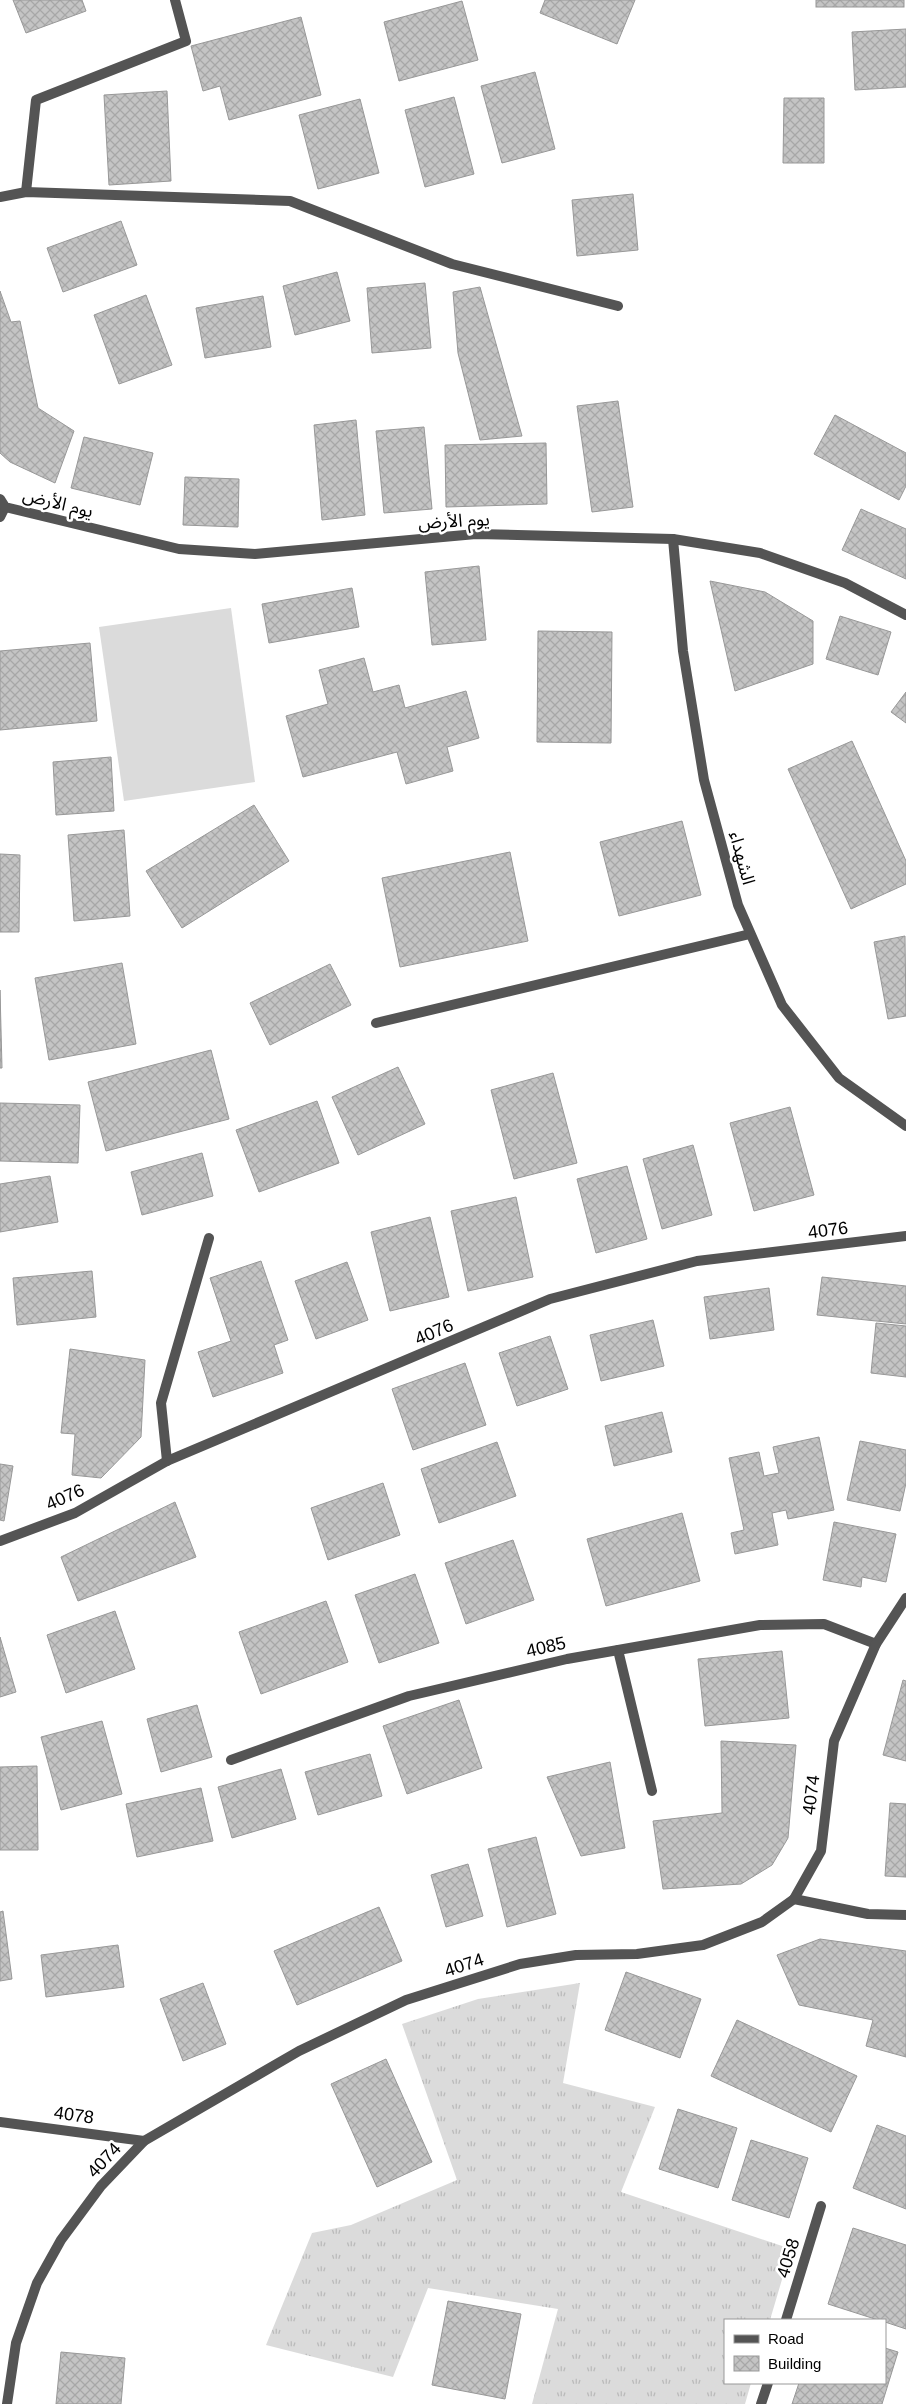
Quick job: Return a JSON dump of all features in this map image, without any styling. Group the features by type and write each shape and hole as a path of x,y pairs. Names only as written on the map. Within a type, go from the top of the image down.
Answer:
{"street":[{"path":"26,192 36,100 186,41 176,0"},
{"path":"0,197 26,192 290,201 452,264 618,306"},
{"path":"0,517 2,503"},
{"name":"يوم الأرض","path":"2,503 179,549 255,554 476,534 674,539 760,553 845,583 906,615"},
{"name":"الشهداء","path":"674,539 683,651 704,780 738,905 782,1005 839,1078 906,1126"},
{"path":"376,1023 750,934"},
{"name":"4076","path":"0,1541 75,1513 167,1461 550,1299 697,1261 906,1236"},
{"path":"167,1461 161,1403 210,1238"},
{"name":"4074","path":"8,2404 16,2343 37,2283 61,2240 100,2186 144,2141 299,2051 406,2000 520,1964 576,1955 637,1954 703,1946 762,1922 794,1899 821,1851 834,1741 876,1644 906,1598"},
{"name":"4085","path":"231,1760 409,1696 567,1658 760,1625 824,1624 876,1644"},
{"path":"618,1650 652,1791"},
{"path":"794,1899 868,1914 906,1915"},
{"name":"4078","path":"0,2122 144,2141"},
{"name":"4058","path":"786,2319 821,2206"},
{"path":"761,2404 768,2384"}],"green space":[{"path":"231,608 255,782 124,801 99,627"},
{"path":"580,1983 563,2083 655,2107 621,2192 791,2249 770,2319 724,2319 724,2384 751,2384 745,2404 532,2404 558,2309 428,2288 393,2377 266,2345 312,2233 351,2225 457,2180 402,2024 478,1999"}],"building":[{"path":"13,0 82,0 86,11 26,33"},
{"path":"545,0 635,0 617,44 540,13"},
{"path":"816,0 904,0 904,7 816,7"},
{"path":"462,1 478,60 399,81 384,22"},
{"path":"301,17 321,95 229,120 220,86 203,91 191,46"},
{"path":"906,29 906,87 855,90 852,32"},
{"path":"535,72 555,149 502,163 481,86"},
{"path":"167,91 171,181 109,185 104,95"},
{"path":"454,97 474,174 425,187 405,110"},
{"path":"784,98 824,98 824,163 783,163"},
{"path":"360,99 379,173 318,189 299,115"},
{"path":"633,194 638,250 577,256 572,200"},
{"path":"121,221 137,265 63,292 47,248"},
{"path":"337,272 350,321 295,335 283,286"},
{"path":"425,283 431,348 372,353 367,288"},
{"path":"480,287 522,436 480,440 458,353 453,292"},
{"path":"0,291 11,322 20,321 38,408 74,431 55,483 10,462 0,453"},
{"path":"146,295 172,365 119,384 94,315"},
{"path":"263,296 271,347 205,358 196,308"},
{"path":"618,401 633,507 592,512 577,406"},
{"path":"835,415 906,453 906,486 899,500 814,454"},
{"path":"356,420 365,515 322,520 314,425"},
{"path":"424,427 432,509 384,513 376,431"},
{"path":"84,437 153,453 140,505 71,488"},
{"path":"546,443 547,504 446,507 445,445"},
{"path":"185,477 239,479 238,527 183,525"},
{"path":"861,509 906,529 906,579 842,550"},
{"path":"479,566 486,640 432,645 425,572"},
{"path":"710,581 765,592 813,621 813,664 735,691"},
{"path":"352,588 359,627 269,643 262,604"},
{"path":"840,616 891,632 878,675 826,659"},
{"path":"538,631 612,632 611,743 537,742"},
{"path":"90,643 97,721 0,730 0,651"},
{"path":"364,658 373,692 399,685 405,708 466,691 479,738 447,747 453,771 406,784 397,752 303,777 286,716 328,704 319,670"},
{"path":"906,692 906,723 891,712"},
{"path":"852,741 906,861 906,884 851,909 788,769"},
{"path":"111,757 114,811 56,815 53,762"},
{"path":"254,805 289,861 182,928 146,871"},
{"path":"682,821 701,895 619,916 600,842"},
{"path":"124,830 130,916 74,921 68,835"},
{"path":"510,852 528,941 400,967 382,878"},
{"path":"0,854 20,855 19,932 0,932"},
{"path":"905,936 906,1016 888,1019 874,942"},
{"path":"122,963 136,1044 49,1060 35,978"},
{"path":"330,964 351,1005 270,1045 250,1003"},
{"path":"0,990 2,1068 0,1068"},
{"path":"211,1050 229,1119 106,1151 88,1082"},
{"path":"398,1067 425,1124 358,1155 332,1097"},
{"path":"553,1073 577,1163 514,1179 491,1090"},
{"path":"317,1101 339,1163 259,1192 236,1130"},
{"path":"0,1103 80,1105 78,1163 0,1161"},
{"path":"790,1107 814,1195 754,1211 730,1123"},
{"path":"693,1145 712,1215 662,1229 643,1159"},
{"path":"202,1153 213,1196 142,1215 131,1172"},
{"path":"627,1166 647,1239 596,1253 577,1179"},
{"path":"50,1176 58,1222 0,1232 0,1184"},
{"path":"516,1197 533,1277 468,1291 451,1211"},
{"path":"430,1217 449,1297 390,1311 371,1232"},
{"path":"261,1261 288,1340 274,1345 283,1373 213,1397 198,1352 231,1341 210,1278"},
{"path":"347,1262 368,1320 316,1339 295,1281"},
{"path":"92,1271 96,1317 17,1325 13,1278"},
{"path":"822,1277 906,1286 906,1324 817,1315"},
{"path":"769,1288 774,1330 710,1339 704,1297"},
{"path":"653,1320 664,1366 601,1381 590,1335"},
{"path":"876,1323 906,1326 906,1377 871,1373"},
{"path":"550,1336 568,1389 517,1406 499,1353"},
{"path":"70,1349 145,1360 141,1437 101,1478 72,1475 75,1434 61,1433"},
{"path":"465,1363 486,1425 413,1450 392,1389"},
{"path":"662,1412 672,1452 614,1466 605,1426"},
{"path":"819,1437 834,1510 788,1519 786,1510 772,1513 778,1545 735,1554 731,1533 744,1530 729,1458 759,1452 764,1476 779,1473 773,1447"},
{"path":"860,1441 906,1450 906,1483 900,1511 847,1500"},
{"path":"497,1442 516,1496 439,1523 421,1469"},
{"path":"0,1464 13,1466 4,1521 0,1520"},
{"path":"383,1483 400,1535 328,1560 311,1508"},
{"path":"175,1502 196,1557 78,1601 61,1557"},
{"path":"682,1513 700,1581 606,1606 587,1539"},
{"path":"834,1522 896,1534 886,1582 862,1577 861,1587 823,1580"},
{"path":"513,1540 534,1600 466,1624 445,1563"},
{"path":"415,1574 439,1643 379,1663 355,1595"},
{"path":"326,1601 348,1662 261,1694 239,1632"},
{"path":"115,1611 135,1669 66,1693 47,1635"},
{"path":"0,1637 16,1692 0,1697"},
{"path":"782,1651 789,1718 705,1726 698,1659"},
{"path":"903,1680 906,1681 906,1761 883,1755"},
{"path":"459,1700 482,1768 407,1794 383,1726"},
{"path":"197,1705 212,1757 161,1772 147,1719"},
{"path":"102,1721 122,1794 61,1810 41,1737"},
{"path":"721,1741 796,1745 788,1838 772,1865 741,1884 663,1889 653,1821 722,1813"},
{"path":"370,1754 382,1796 318,1815 305,1772"},
{"path":"610,1762 625,1848 581,1856 547,1777"},
{"path":"37,1766 38,1850 0,1850 0,1767"},
{"path":"281,1769 296,1819 232,1838 218,1787"},
{"path":"201,1788 213,1841 137,1857 126,1804"},
{"path":"890,1803 906,1804 906,1877 885,1876"},
{"path":"536,1837 556,1914 507,1927 488,1849"},
{"path":"468,1864 483,1916 446,1927 431,1875"},
{"path":"379,1907 402,1961 297,2005 274,1951"},
{"path":"3,1911 12,1979 0,1981 0,1912"},
{"path":"820,1939 906,1951 906,2057 866,2046 873,2020 799,2005 777,1955"},
{"path":"118,1945 124,1987 46,1997 41,1955"},
{"path":"626,1972 701,1999 680,2058 605,2030"},
{"path":"203,1983 226,2044 183,2061 160,1999"},
{"path":"737,2020 857,2076 831,2132 711,2076"},
{"path":"386,2059 432,2162 377,2187 331,2084"},
{"path":"678,2109 737,2128 718,2188 659,2169"},
{"path":"877,2125 906,2136 906,2209 853,2188"},
{"path":"751,2140 808,2158 789,2218 732,2200"},
{"path":"853,2228 906,2245 906,2329 886,2322 886,2319 875,2319 828,2304"},
{"path":"448,2301 521,2314 505,2399 432,2385"},
{"path":"886,2348 898,2352 882,2404 792,2404 799,2384 886,2384"},
{"path":"61,2352 125,2358 121,2404 56,2404"}]}
